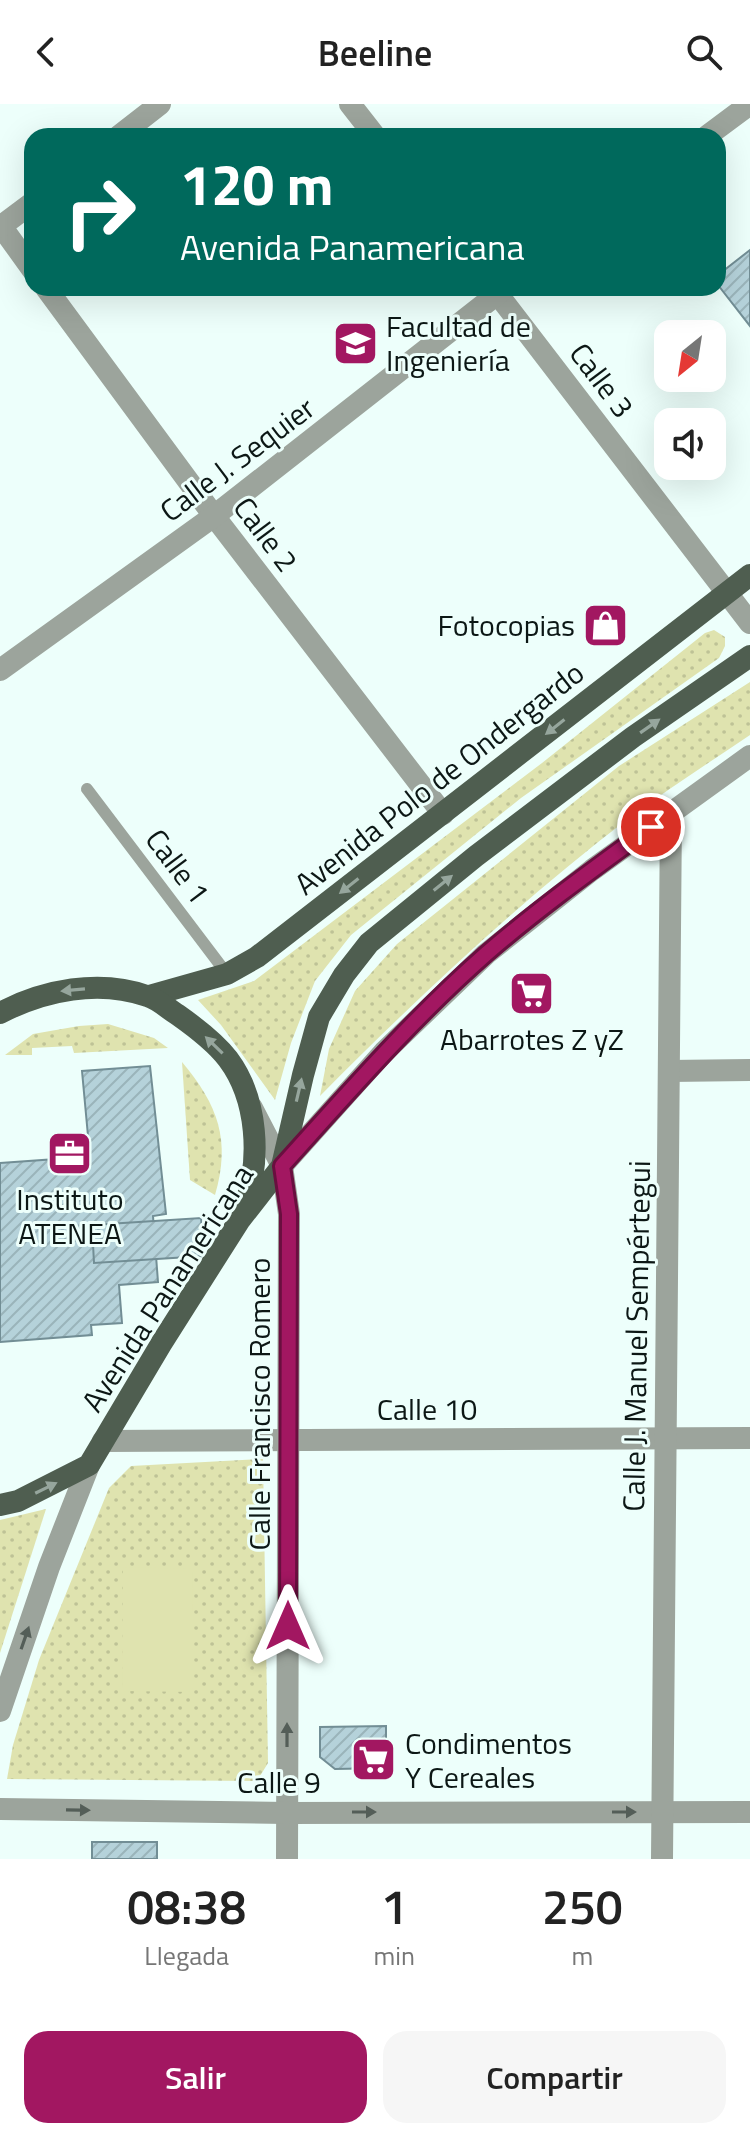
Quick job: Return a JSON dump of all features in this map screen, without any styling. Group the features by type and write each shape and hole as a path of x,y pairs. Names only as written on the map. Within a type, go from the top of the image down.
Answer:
{"main road":[{"name":"Avenida Polo de Ondergardo","path":"149,996 227,974 257,957 750,575"},
{"path":"282,1166 319,1017 344,975 369,943 476,856 621,746 750,656"},
{"path":"0,1013 24,1000 63,990 104,988 149,996 193,1026 229,1060 249,1101 255,1149 252,1183 239,1221"},
{"name":"Avenida Panamericana","path":"89,1465 239,1221 282,1166"},
{"path":"0,1505 18,1501 89,1465"}],"street":[{"path":"129,128 160,104"},
{"path":"350,104 369,128"},
{"path":"718,128 750,104"},
{"path":"24,209 0,227 24,258"},
{"name":"Calle 2","path":"52,296 214,516 443,814"},
{"name":"Calle J. Sequier","path":"0,670 214,516 491,296"},
{"name":"Calle 3","path":"504,296 750,623"},
{"name":"Avenida Panamericana","path":"282,1166 384,1052 486,954 592,870 750,756"},
{"name":"Calle J. Manuel Sempértegui","path":"662,1859 671,813"},
{"path":"669,1071 750,1070"},
{"name":"Calle Francisco Romero","path":"249,1101 282,1166 289,1214 287,1859"},
{"name":"Calle 10","path":"103,1441 750,1438"},
{"name":"Avenida Panamericana","path":"0,1711 49,1567 89,1465"},
{"name":"Calle 9","path":"0,1809 286,1813 750,1812"}],"lane":[{"name":"Calle 1","path":"87,789 227,974"}],"green space":[{"path":"714,630 725,637 725,646 719,658 521,798 351,935 315,981 291,1043 275,1100 221,1025 198,1000 254,981 542,763 705,633"},
{"path":"750,682 750,735 629,818 548,883 431,987 320,1096 329,1049 355,991 397,944 619,766"},
{"path":"108,1024 154,1038 168,1048 74,1053 72,1046 32,1048 32,1055 5,1055 33,1034"},
{"path":"182,1062 205,1093 218,1124 222,1157 215,1195 190,1180"},
{"path":"263,1459 268,1763 257,1781 7,1779 13,1745 39,1660 109,1488 131,1466"},
{"path":"46,1509 0,1653 0,1520"},
{"path":"123,1567 193,1569 192,1692 122,1691"}],"building":[{"path":"750,250 750,326 726,295 726,269"},
{"path":"150,1066 166,1214 153,1216 158,1282 119,1285 122,1323 91,1325 92,1335 0,1342 0,1163 56,1159 54,1136 88,1136 82,1071"},
{"path":"201,1218 204,1256 94,1263 92,1225"},
{"path":"386,1726 386,1768 335,1769 320,1757 320,1727"},
{"path":"92,1842 157,1842 157,1859 92,1859"}],"place":[{"name":"Facultad de Ingeniería","path":"355,343"},
{"name":"Fotocopias","path":"606,625"},
{"name":"Abarrotes Z yZ","path":"532,993"},
{"name":"Instituto ATENEA","path":"70,1153"},
{"name":"Condimentos Y Cereales","path":"374,1760"}],"route":[{"path":"288,1626 289,1214 282,1166 384,1052 486,954 651,827"}]}
